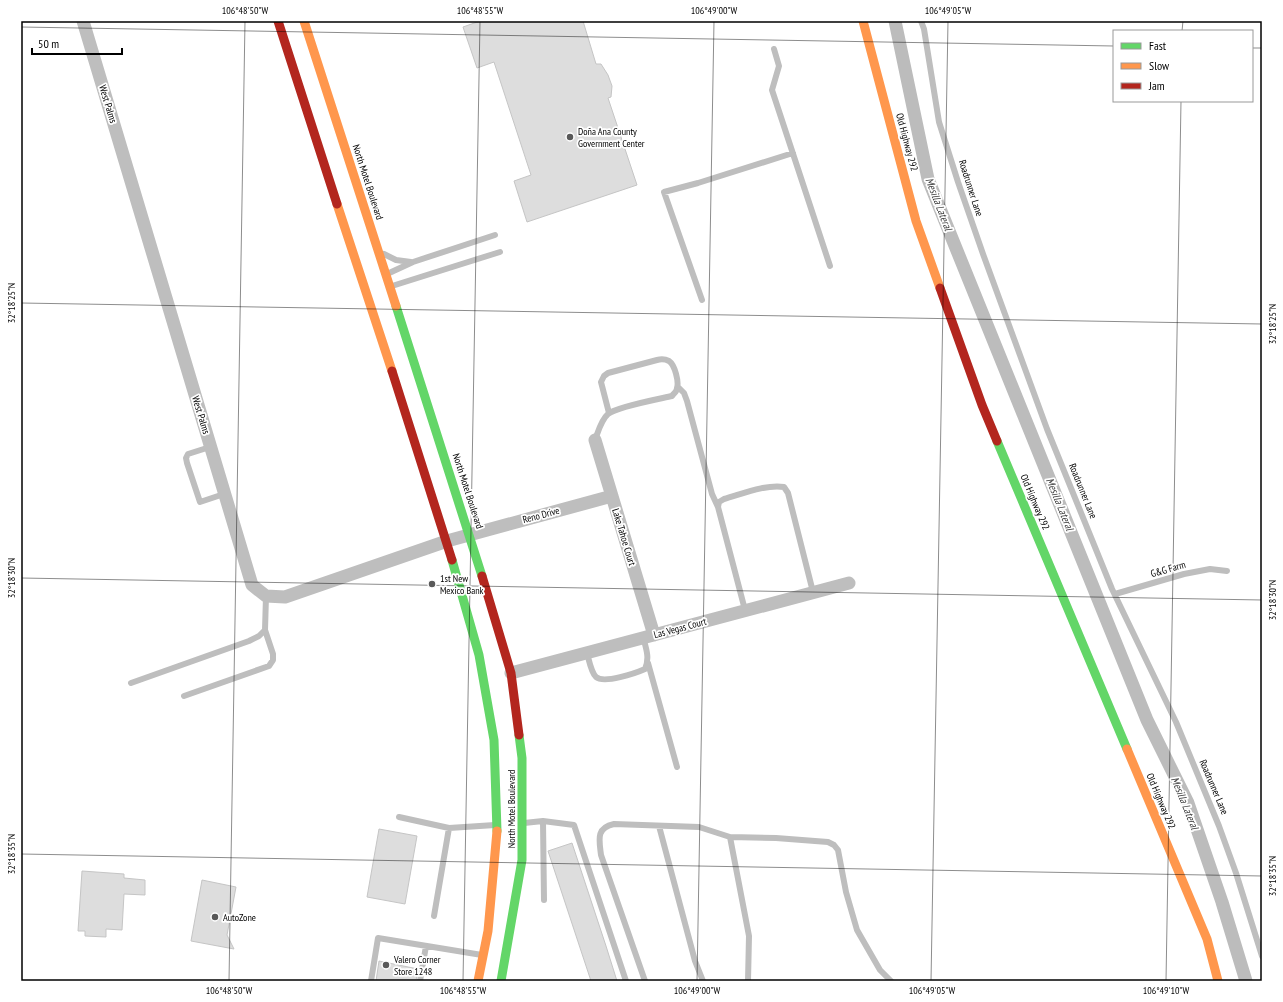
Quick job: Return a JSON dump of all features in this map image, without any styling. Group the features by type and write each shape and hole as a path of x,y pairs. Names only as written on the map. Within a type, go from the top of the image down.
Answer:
{"main road":[{"name":"North Motel Boulevard","path":"304,21 470,534 511,674 522,758 522,860 501,981"},
{"name":"Old Highway 292","path":"863,21 916,221 982,405 1207,940 1218,981"},
{"name":"North Motel Boulevard","path":"288,24 372,292 480,655 494,740 503,825 488,931 478,981"},
{"path":"368,279 386,274"},
{"path":"372,292 390,287"},
{"path":"503,825 522,823"}],"street":[{"name":"West Palms","path":"83,21 252,585 266,596"},
{"name":"Lake Tahoe Court","path":"595,440 612,496 649,636"},
{"name":"Reno Drive","path":"470,534 612,496"},
{"path":"266,596 285,597 470,534"},
{"name":"Las Vegas Court","path":"511,674 849,583"}],"lane":[{"name":"Roadrunner Lane","path":"921,21 924,29 939,122 982,254 1048,429 1115,594 1176,722 1220,826 1262,956"},
{"path":"774,50 778,66 772,90 830,266"},
{"path":"702,300 664,192 698,183 793,153"},
{"path":"386,274 413,262 495,236"},
{"path":"378,249 386,257 413,262"},
{"path":"390,287 500,252"},
{"path":"608,413 601,382 604,376 657,360 663,359 673,364 678,387 684,393 688,402 745,610"},
{"path":"595,440 608,413 672,396 678,387"},
{"path":"210,447 188,454 186,458 187,463 200,502 224,494"},
{"path":"718,507 719,502 724,499 768,487 784,487 788,493 813,592"},
{"name":"G&G Farm","path":"1115,594 1184,574 1210,569 1227,571"},
{"path":"184,696 269,666 273,660 273,654 265,630 266,596"},
{"path":"131,682 249,641 259,636 265,630"},
{"path":"649,636 648,663 677,767"},
{"path":"587,653 593,673 600,679 607,679 645,669 648,663"},
{"path":"399,817 449,828 503,825"},
{"path":"522,823 543,821 574,824 626,981"},
{"path":"543,821 544,900"},
{"path":"645,981 601,855 600,834 603,828 608,825 700,826 730,837 828,842 834,845 838,850 846,892 857,930 880,970 891,981"},
{"path":"659,826 695,960 703,981"},
{"path":"434,916 449,828"},
{"path":"730,837 749,936 748,981"},
{"path":"371,981 378,938 483,956"},
{"path":"420,981 426,946"}],"building":[{"name":"Doña Ana County Government Center","path":"480,21 583,21 596,64 601,64 608,75 612,86 611,97 608,98 637,185 527,222 514,181 531,175 494,62 477,68 463,27"},
{"path":"379,829 417,836 405,904 367,897"},
{"path":"572,843 617,981 591,981 548,851"},
{"path":"82,871 124,874 124,878 145,880 145,895 124,894 122,930 106,929 106,937 85,936 85,931 78,931"},
{"path":"202,880 236,887 227,935 234,949 191,941"},
{"name":"Valero Corner Store 1248","path":"379,961 418,969 416,981 376,981"}],"waterway":[{"name":"Mesilla Lateral","path":"895,21 928,179 1147,720 1188,803 1222,902 1246,981"}],"traffic: fast":[{"path":"396,306 482,576"},
{"path":"997,441 1127,749"},
{"path":"452,560 479,655 494,740 497,831"},
{"path":"501,981 522,860 522,758 519,735"}],"traffic: slow":[{"path":"304,21 396,306"},
{"path":"863,21 916,221 940,288"},
{"path":"337,204 392,371"},
{"path":"1127,749 1207,939 1218,981"},
{"path":"478,981 488,931 497,831"}],"traffic: jam":[{"path":"278,21 337,204"},
{"path":"940,288 982,405 997,441"},
{"path":"392,371 452,560"},
{"path":"482,576 511,673 519,735"}],"place":[{"name":"Doña Ana County Government Center","path":"570,137"},
{"name":"1st New Mexico Bank","path":"432,584"},
{"name":"AutoZone","path":"215,917"},
{"name":"Valero Corner Store 1248","path":"386,965"}]}
